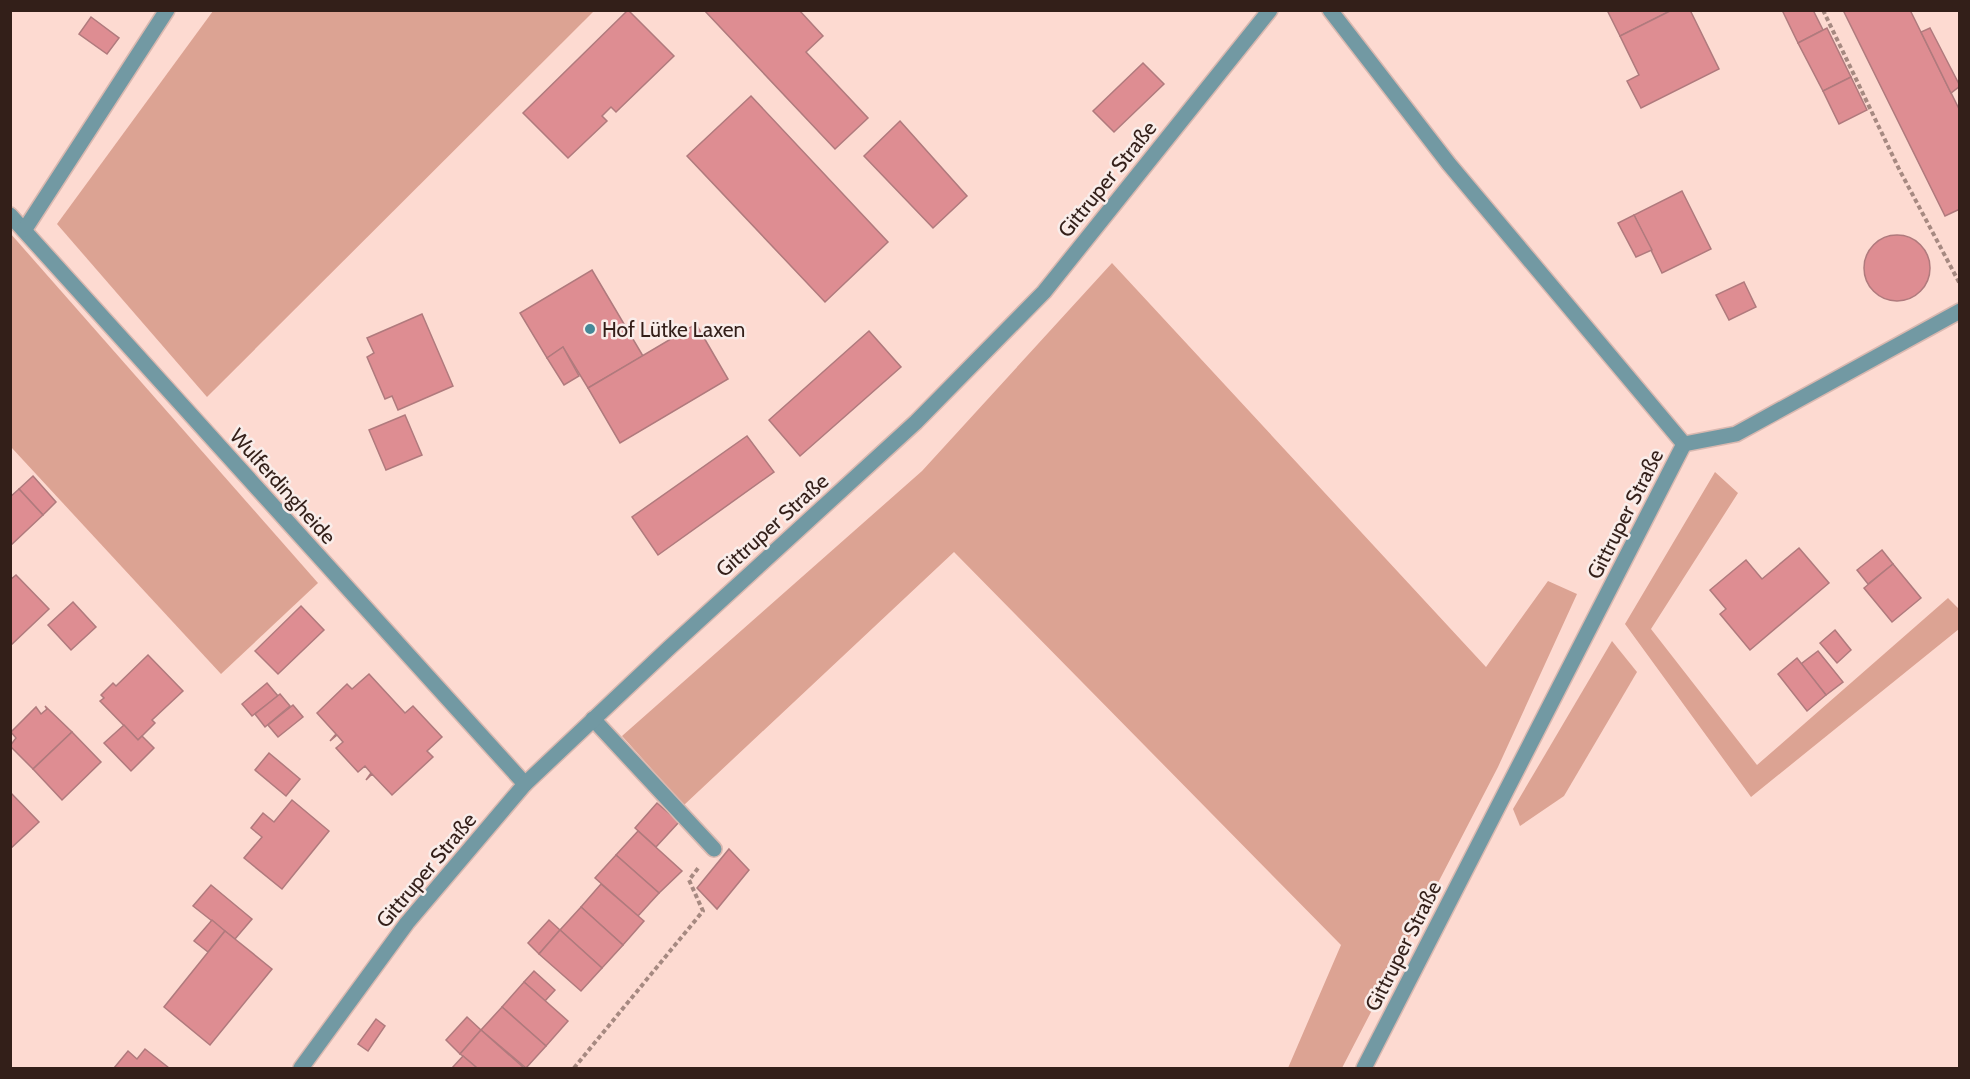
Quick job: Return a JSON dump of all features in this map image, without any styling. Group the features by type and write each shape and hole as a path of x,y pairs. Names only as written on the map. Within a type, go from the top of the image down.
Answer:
{"street":[{"path":"25,229 167,10"},
{"name":"Gittruper Straße","path":"301,1068 407,923 525,784 916,422 1044,292 1270,10"},
{"name":"Gittruper Straße","path":"1330,10 1449,164 1684,444 1364,1068"},
{"name":"Wulferdingheide","path":"10,215 525,784"},
{"path":"1684,444 1736,434 1959,311"},
{"path":"593,719 714,849"}],"path":[{"path":"1823,10 1899,169 1959,284"},
{"path":"574,1068 703,911 689,880 714,849"}],"shaded area":[{"path":"213,11 594,11 207,397 57,224"},
{"path":"10,233 318,583 221,674 11,447"},
{"path":"1112,263 1486,667 1548,581 1577,594 1498,767 1342,1068 1288,1068 1341,945 954,552 684,805 622,736 922,471"},
{"path":"1715,472 1738,493 1651,629 1757,765 1948,598 1959,609 1959,629 1751,797 1625,624"},
{"path":"1612,641 1637,672 1564,796 1520,826 1513,809"}],"building":[{"path":"628,10 674,56 616,112 611,107 602,116 607,121 568,158 523,113"},
{"path":"704,10 799,10 823,36 806,52 868,118 835,149"},
{"path":"1607,10 1672,10 1620,36"},
{"path":"1672,10 1690,10 1719,69 1641,108 1627,81 1639,75 1620,36"},
{"path":"1813,10 1823,30 1798,43 1783,12"},
{"path":"1843,10 1910,10 1960,111 1960,209 1945,216"},
{"path":"91,17 119,38 107,54 79,34"},
{"path":"1827,28 1851,77 1823,91 1798,43"},
{"path":"1930,28 1960,86 1951,93 1921,32"},
{"path":"1143,63 1164,84 1114,132 1093,111"},
{"path":"1851,77 1867,110 1839,124 1823,91"},
{"path":"751,96 888,242 825,302 687,156"},
{"path":"900,121 967,196 933,228 864,156"},
{"path":"1682,191 1711,249 1662,273 1634,215"},
{"path":"1634,215 1652,250 1636,257 1618,223"},
{"path":"1897,235 1910,238 1920,245 1927,255 1930,268 1927,281 1920,291 1910,298 1897,301 1884,298 1874,291 1867,281 1864,268 1867,255 1874,245 1884,238"},
{"path":"592,270 643,356 588,388 563,347 547,358 520,313"},
{"path":"1744,282 1756,307 1729,320 1716,295"},
{"path":"422,314 453,386 398,410 392,396 385,399 367,357 374,353 367,338"},
{"path":"696,324 728,379 620,443 588,388"},
{"path":"869,331 901,367 800,456 769,420"},
{"path":"563,347 579,376 564,385 547,358"},
{"path":"405,415 422,455 386,470 369,430"},
{"path":"747,436 774,472 658,555 632,517"},
{"path":"33,476 56,502 43,515 19,489"},
{"path":"19,489 43,515 10,546 10,497"},
{"path":"1799,548 1829,583 1750,650 1720,614 1726,609 1710,590 1746,560 1762,579"},
{"path":"1882,550 1893,564 1868,584 1857,570"},
{"path":"1893,564 1921,598 1892,622 1864,588"},
{"path":"16,575 49,609 10,646 10,580"},
{"path":"73,602 96,627 71,650 48,625"},
{"path":"301,606 324,630 278,674 255,651"},
{"path":"1835,630 1851,650 1837,663 1820,643"},
{"path":"1818,651 1843,682 1826,695 1801,664"},
{"path":"148,655 183,691 152,720 155,723 138,740 100,701 104,698 101,695 113,683 116,686"},
{"path":"1797,658 1826,695 1807,711 1778,674"},
{"path":"369,674 405,713 413,706 442,737 427,751 433,757 392,795 372,774 366,780 371,773 365,766 358,772 336,748 343,742 337,735 330,741 336,734 317,713 347,684 352,689"},
{"path":"267,683 278,696 252,716 242,704"},
{"path":"280,694 290,706 265,727 255,714"},
{"path":"293,705 303,717 278,737 268,725"},
{"path":"45,706 72,732 33,769 10,746 16,738 11,732 36,707 41,714 47,709"},
{"path":"124,725 138,740 142,736 154,748 131,771 104,743"},
{"path":"72,732 101,762 62,800 33,769"},
{"path":"269,753 300,779 286,796 255,770"},
{"path":"10,792 39,822 10,849"},
{"path":"292,800 329,831 282,889 244,858 262,837 251,828 263,813 274,822"},
{"path":"657,803 679,822 656,847 635,828"},
{"path":"638,831 682,871 659,893 616,855"},
{"path":"729,849 749,870 717,909 697,888"},
{"path":"616,855 659,893 638,916 595,878"},
{"path":"601,884 644,921 623,945 581,907"},
{"path":"211,885 252,919 235,939 193,906"},
{"path":"581,907 623,945 602,968 560,930"},
{"path":"212,920 225,931 208,952 194,941"},
{"path":"549,920 560,930 539,954 528,943"},
{"path":"560,930 602,968 581,991 539,954"},
{"path":"225,931 272,969 210,1045 164,1007"},
{"path":"534,971 555,990 545,1001 524,982"},
{"path":"524,982 568,1021 546,1046 502,1007"},
{"path":"502,1007 546,1046 526,1068 481,1030"},
{"path":"467,1017 481,1030 460,1054 446,1040"},
{"path":"376,1019 385,1026 368,1051 358,1044"},
{"path":"481,1030 524,1068 477,1068 460,1054"},
{"path":"145,1049 169,1068 114,1068 128,1051 137,1059"},
{"path":"463,1056 477,1068 452,1068"}],"place":[{"name":"Hof Lütke Laxen","path":"590,329"}]}
